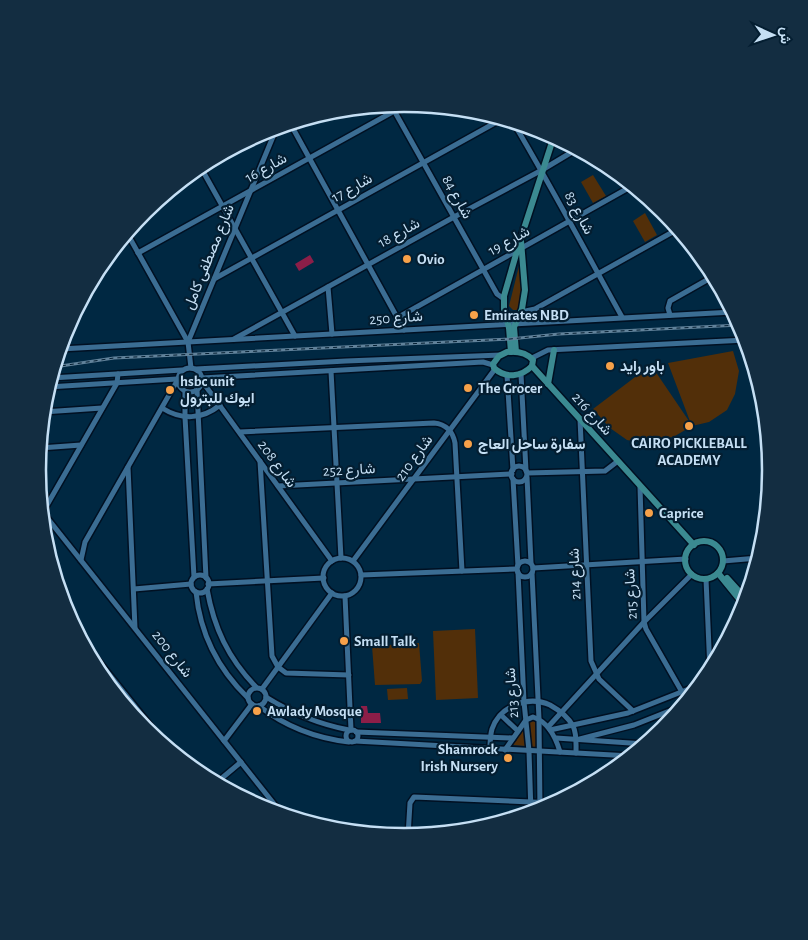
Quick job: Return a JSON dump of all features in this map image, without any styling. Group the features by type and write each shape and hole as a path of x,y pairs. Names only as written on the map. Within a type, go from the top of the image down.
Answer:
{"main road":[{"path":"513,352 511,324 504,309 504,299 551,144"},
{"path":"511,324 521,312 524,300 525,290 519,249"},
{"path":"548,384 554,350"},
{"path":"513,352 525,354 532,358 532,366 521,374 507,375 494,367 495,360 501,355 513,352"},
{"name":"شارع 216","path":"532,366 694,545"},
{"path":"706,542 712,543 720,551 723,561 719,572 706,579 701,579 688,570 687,554 694,545 706,542"},
{"path":"719,572 740,593"},
{"path":"719,572 738,598"}],"street":[{"name":"شارع 84","path":"395,112 483,270 497,294 504,299"},
{"name":"شارع 16","path":"138,253 389,113"},
{"name":"شارع 17","path":"214,279 493,123"},
{"path":"294,130 404,330"},
{"name":"شارع 83","path":"518,131 542,170 622,317"},
{"name":"شارع مصطفى كامل","path":"188,342 234,227 273,137"},
{"name":"شارع 18","path":"233,339 570,153"},
{"path":"204,173 295,336"},
{"name":"شارع 19","path":"397,318 626,189"},
{"path":"521,312 534,309 672,233"},
{"path":"131,239 188,342 193,369 202,379"},
{"path":"670,315 668,308 670,301 707,281"},
{"path":"328,286 332,334"},
{"name":"شارع 250","path":"68,348 725,312"},
{"path":"532,358 542,352 554,350 738,340"},
{"path":"58,378 346,361 501,355"},
{"path":"202,379 483,362 494,367"},
{"name":"شارع 210","path":"353,562 450,431 494,367"},
{"path":"81,560 85,542 182,370"},
{"path":"331,371 341,558"},
{"path":"48,501 117,383 118,374"},
{"name":"شارع 213","path":"521,374 539,719 540,801"},
{"name":"شارع 213","path":"507,375 531,802"},
{"path":"202,379 197,390 207,583 214,620 226,650 240,670 266,694 266,697 306,719 352,730 513,738"},
{"name":"شارع 208","path":"202,379 332,561"},
{"path":"56,387 177,380"},
{"path":"177,380 179,386 185,392 197,390"},
{"path":"185,392 184,417 194,577 191,584"},
{"path":"162,408 175,415 184,417 206,415 220,406"},
{"path":"51,411 102,408"},
{"name":"شارع 214","path":"580,419 590,657 596,675"},
{"path":"240,432 443,425 450,431 455,443 462,571"},
{"path":"47,448 81,446"},
{"path":"260,460 270,650 278,667 282,671 291,674 349,675"},
{"path":"527,474 606,471 618,461"},
{"path":"128,466 135,628"},
{"path":"516,467 521,467 527,474 524,480 519,482 512,475 516,467"},
{"name":"شارع 252","path":"278,486 512,475"},
{"name":"شارع 215","path":"640,486 644,622 682,692"},
{"name":"شارع 200","path":"50,520 274,803"},
{"path":"71,547 79,547 85,542"},
{"path":"341,558 353,562 358,567 361,575 357,588 345,596 332,593 326,587 324,572 332,561 341,558"},
{"path":"723,561 751,559"},
{"path":"518,569 524,561 532,568 686,560"},
{"path":"361,575 518,569 525,576 532,568"},
{"path":"549,728 561,712 644,622 692,574"},
{"path":"194,577 199,575 207,583 324,578"},
{"path":"706,579 709,656"},
{"path":"196,592 202,592 207,583"},
{"path":"134,589 191,584"},
{"path":"191,584 196,592 200,619 215,656 230,678 252,704 259,706 294,729 321,738 348,742 620,755"},
{"path":"248,698 250,691 259,688 278,667 332,593"},
{"path":"345,596 352,730 358,736 355,741"},
{"path":"596,675 633,711"},
{"path":"549,728 572,725 633,711 686,690"},
{"path":"259,706 264,703 266,697"},
{"path":"490,749 492,729 501,715 515,704 537,701 561,712 572,725 576,740 576,753"},
{"path":"224,741 252,704"},
{"path":"576,740 634,725 668,712"},
{"path":"501,715 518,730"},
{"path":"505,750 518,730 530,717 539,719 549,728 556,738 560,752"},
{"path":"348,742 345,736 352,730"},
{"path":"556,738 635,743"},
{"path":"222,778 241,762"},
{"path":"408,828 410,803 414,797 538,802"}],"shaded area":[{"path":"593,175 606,196 593,203 581,182"},
{"path":"645,213 657,235 645,242 633,221"},
{"path":"310,255 314,262 299,271 295,264"},
{"path":"520,262 523,294 517,310 513,310 509,306"},
{"path":"733,351 739,371 735,394 727,410 709,422 692,426 675,436 657,442 643,443 627,440 610,428 593,409 651,365 691,424 668,363"},
{"path":"475,629 478,698 436,700 433,631"},
{"path":"419,643 422,681 420,684 375,685 372,646"},
{"path":"407,688 408,699 388,700 387,689"},
{"path":"361,706 367,706 368,713 380,713 381,723 361,723"},
{"path":"527,720 537,720 538,749 530,749"},
{"path":"525,724 526,746 512,745 512,744"}],"railway":[{"path":"62,366 114,358 510,339 559,334 731,325"}],"place":[{"name":"Ovio","path":"407,259"},
{"name":"Emirates NBD","path":"474,315"},
{"name":"باور رايد","path":"610,366"},
{"name":"The Grocer","path":"468,388"},
{"name":"hsbc unit ايوك للبترول","path":"170,390"},
{"name":"CAIRO PICKLEBALL ACADEMY","path":"689,426"},
{"name":"سفارة ساحل العاج","path":"468,444"},
{"name":"Caprice","path":"649,513"},
{"name":"Small Talk","path":"344,641"},
{"name":"Awlady Mosque","path":"257,711"},
{"name":"Shamrock Irish Nursery","path":"508,758"}]}
